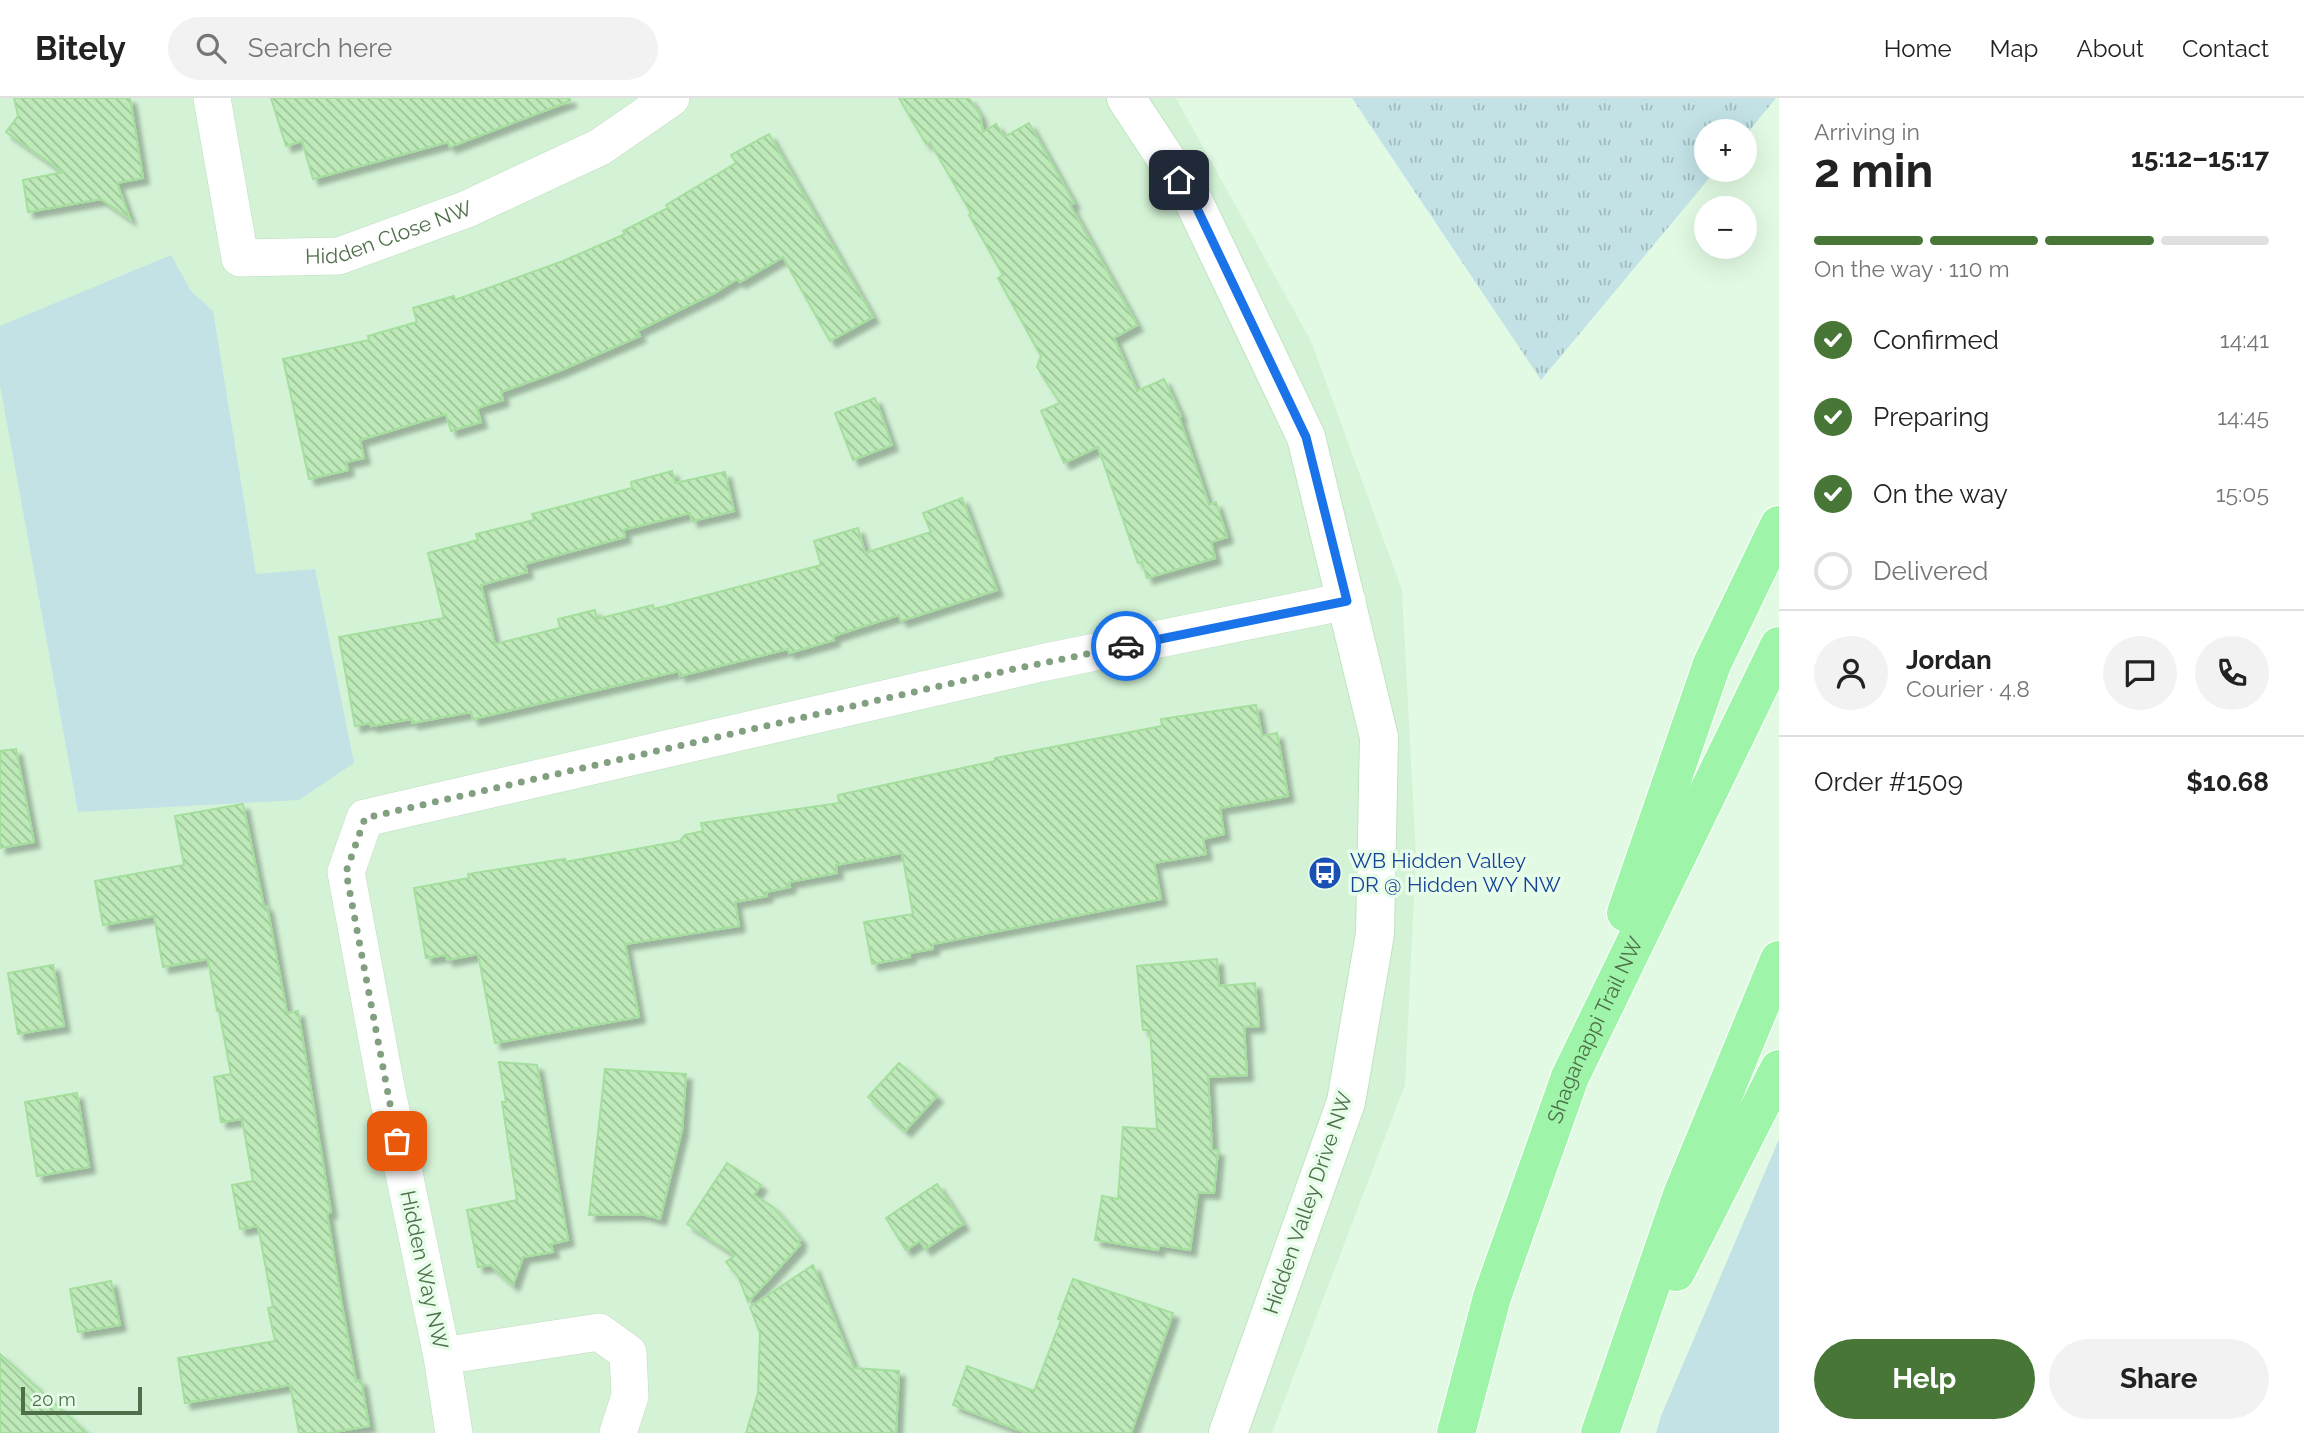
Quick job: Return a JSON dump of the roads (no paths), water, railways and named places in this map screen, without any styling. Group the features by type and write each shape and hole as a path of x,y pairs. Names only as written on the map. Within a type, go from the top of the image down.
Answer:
{"main road":[{"path":"1570,1077 1712,664 1779,525"},
{"name":"Shaganappi Trail NW","path":"1456,1433 1492,1297 1570,1077 1779,646"},
{"path":"1604,1419 1682,1195 1779,960"},
{"path":"1604,1419 1779,1069"}],"street":[{"name":"Hidden Close NW","path":"212,98 240,258 339,256 467,209 600,147 671,98"},
{"name":"Hidden Valley Drive NW","path":"1126,98 1193,200 1306,437 1379,737 1375,934 1346,1102 1228,1433"},
{"name":"Hidden Way NW","path":"454,1433 442,1356 386,1087 346,872 365,818 1041,663 1347,601"},
{"path":"442,1356 598,1332 628,1353 630,1396 618,1433"}],"place":[{"name":"WB Hidden Valley DR @ Hidden WY NW","path":"1325,873"}]}
